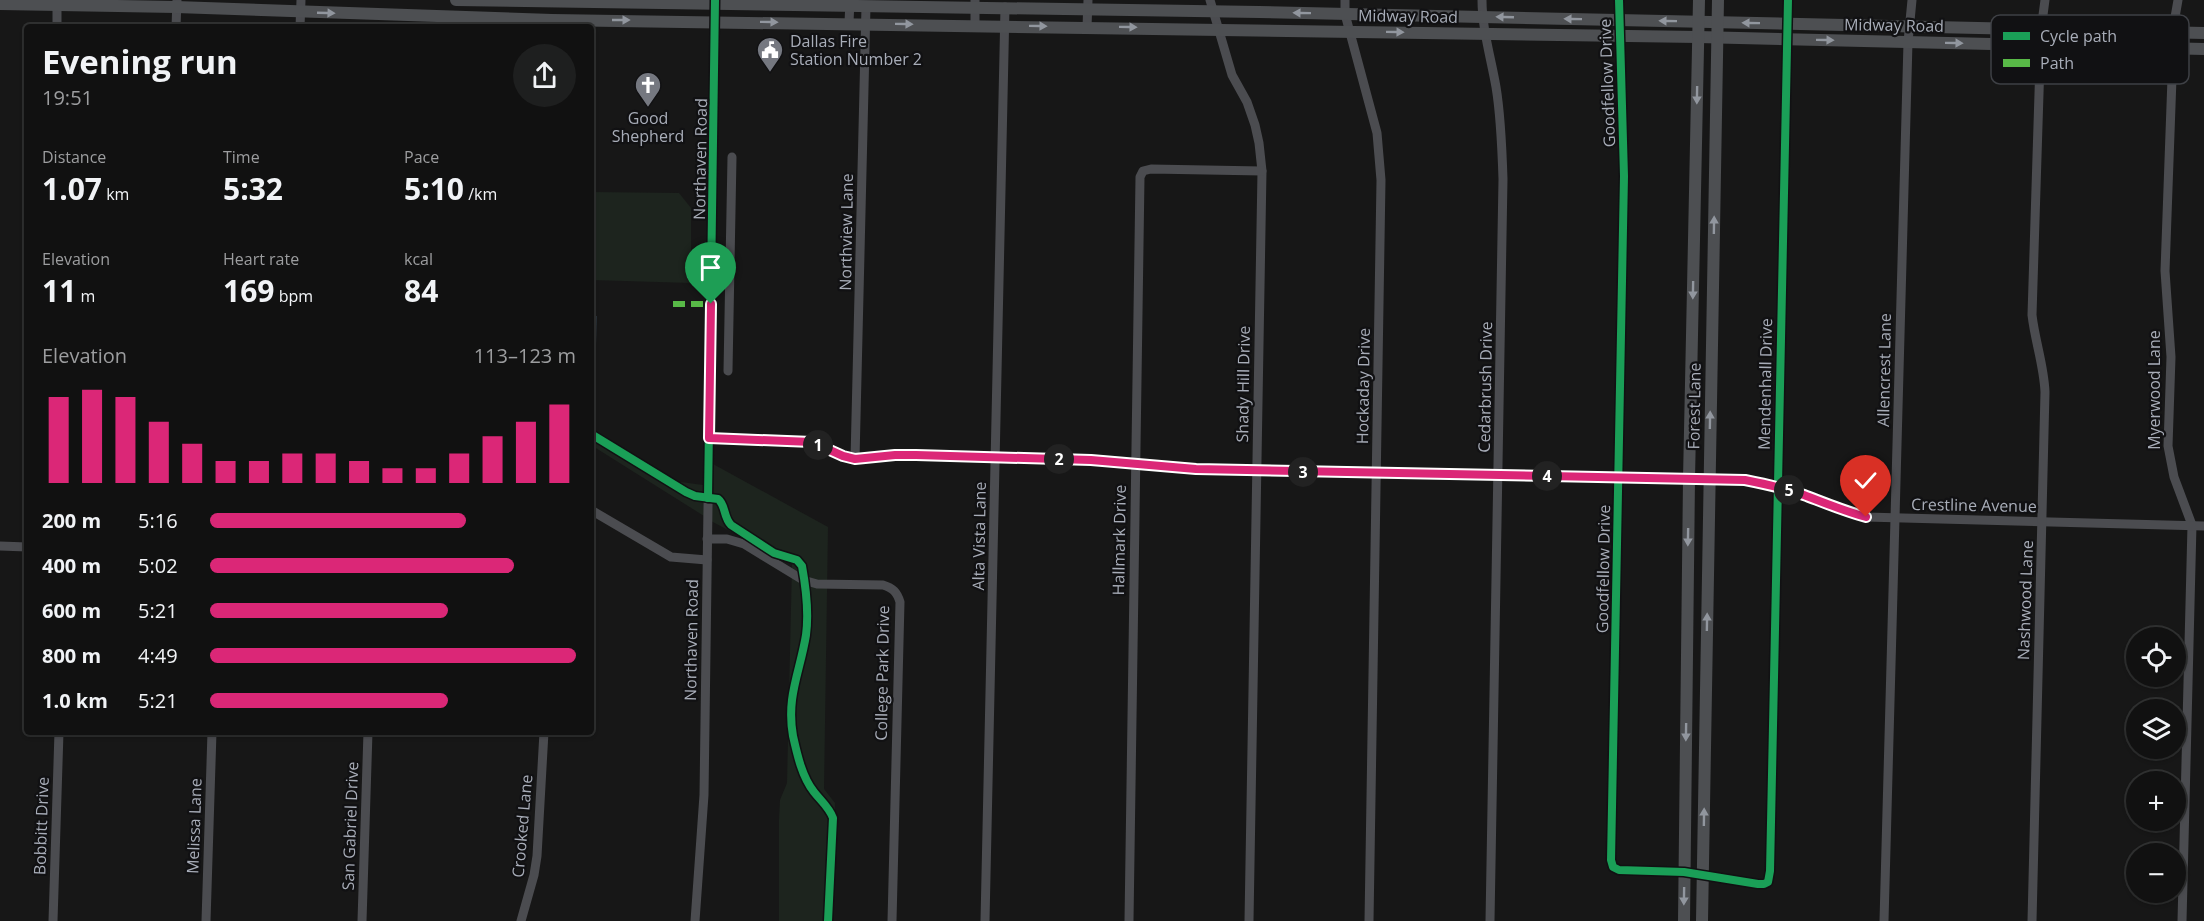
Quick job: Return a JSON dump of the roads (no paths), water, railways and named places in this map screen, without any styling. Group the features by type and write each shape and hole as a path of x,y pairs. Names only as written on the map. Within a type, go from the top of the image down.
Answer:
{"main road":[{"name":"Midway Road","path":"456,0 850,3 866,6 975,4 1005,8 1088,4 1212,6 1345,14 1991,28"},
{"name":"Forest Lane","path":"1684,921 1689,479 1699,0"},
{"name":"Forest Lane","path":"1702,921 1718,0"},
{"name":"Midway Road","path":"0,4 57,2 300,6 552,20 1486,33 1991,44"},
{"name":"Midway Road","path":"2189,33 2204,33"},
{"name":"Midway Road","path":"2189,49 2204,49"}],"street":[{"name":"Hockaday Drive","path":"1345,0 1345,14 1377,133 1381,180 1369,921"},
{"name":"Cedarbrush Drive","path":"1482,0 1482,17 1497,90 1502,132 1503,179 1490,921"},
{"name":"Goodfellow Drive","path":"1618,0 1624,176 1611,860 1613,867 1619,870 1684,872 1702,876"},
{"name":"Mendenhall Drive","path":"1702,876 1758,884 1764,884 1770,878 1785,39 1788,0"},
{"name":"Allencrest Lane","path":"1884,921 1908,26 1912,0"},
{"name":"Nashwood Lane","path":"2043,15 2045,0"},
{"name":"Myerwood Lane","path":"2176,15 2178,0"},
{"path":"57,2 57,24"},
{"name":"Northaven Road","path":"695,921 704,795 715,2"},
{"path":"176,24 177,3"},
{"path":"849,23 850,3"},
{"path":"975,4 975,25"},
{"path":"1087,27 1088,4"},
{"path":"300,6 300,24"},
{"name":"Northview Lane","path":"855,459 866,6"},
{"name":"Shady Hill Drive","path":"1212,6 1232,75 1255,125 1262,171 1249,921"},
{"name":"Alta Vista Lane","path":"985,921 1005,8"},
{"name":"Nashwood Lane","path":"2032,921 2045,379 2034,334 2032,315 2039,84"},
{"name":"Myerwood Lane","path":"2172,84 2165,271 2171,346 2168,446 2174,477 2192,525 2182,921"},
{"path":"728,371 732,157"},
{"name":"Hallmark Drive","path":"1129,921 1140,177 1143,171 1151,169 1262,171"},
{"path":"712,200 731,201"},
{"path":"711,339 728,340"},
{"name":"Crestline Avenue","path":"709,438 812,442 855,459 895,455 996,457 1091,460 1177,468 1256,471 1745,480 1777,486 1839,510 1866,517 2204,526"},
{"path":"594,512 671,557 707,560"},
{"name":"College Park Drive","path":"707,539 727,539 744,544 803,580 817,584 883,585 898,594 900,602 892,921"},
{"path":"0,546 24,547"},
{"name":"Bobbitt Drive","path":"53,921 59,735"},
{"name":"Melissa Lane","path":"206,921 212,735"},
{"name":"San Gabriel Drive","path":"362,921 368,735"},
{"name":"Crooked Lane","path":"521,921 537,856 544,735"}],"place":[{"name":"Dallas Fire Station Number 2","path":"770,73"},
{"name":"Good Shepherd","path":"648,108"}]}
